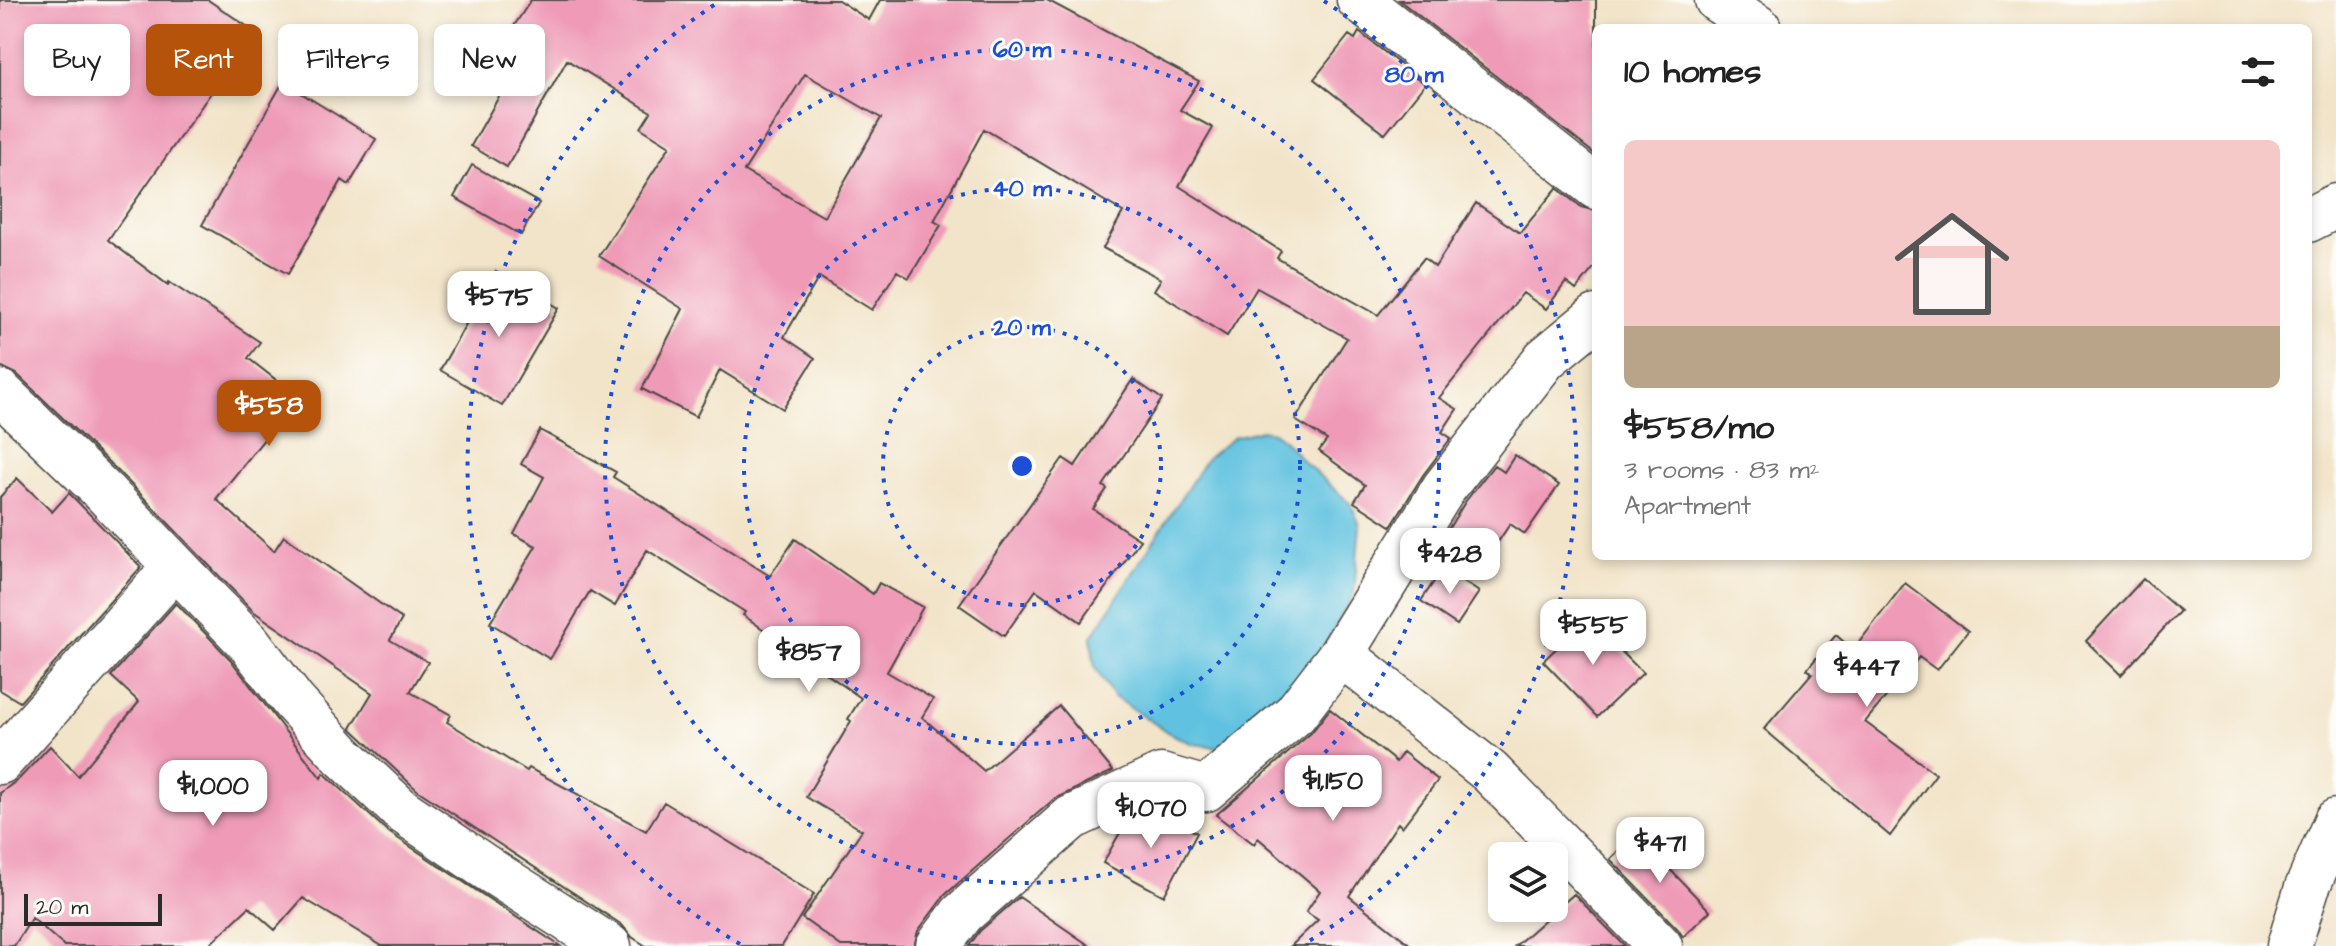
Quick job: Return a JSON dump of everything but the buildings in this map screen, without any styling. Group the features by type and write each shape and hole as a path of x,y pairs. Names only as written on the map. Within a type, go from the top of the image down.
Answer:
{"street":[{"path":"1359,0 1592,184"},
{"path":"1717,0 1753,24"},
{"path":"2312,218 2336,206"},
{"path":"938,946 962,914 1071,818 1161,776 1206,789 1295,714 1341,654 1444,488 1545,359 1592,320"},
{"path":"0,392 104,492 249,643 293,701 343,756 401,810 609,946"},
{"path":"0,762 175,567"},
{"path":"1341,654 1490,772 1660,946"},
{"path":"2289,946 2307,888 2336,821"}],"water":[{"path":"1262,430 1273,432 1285,441 1351,504 1360,525 1354,593 1294,702 1225,748 1193,744 1169,733 1113,696 1095,668 1091,638 1207,458 1234,437"}]}
